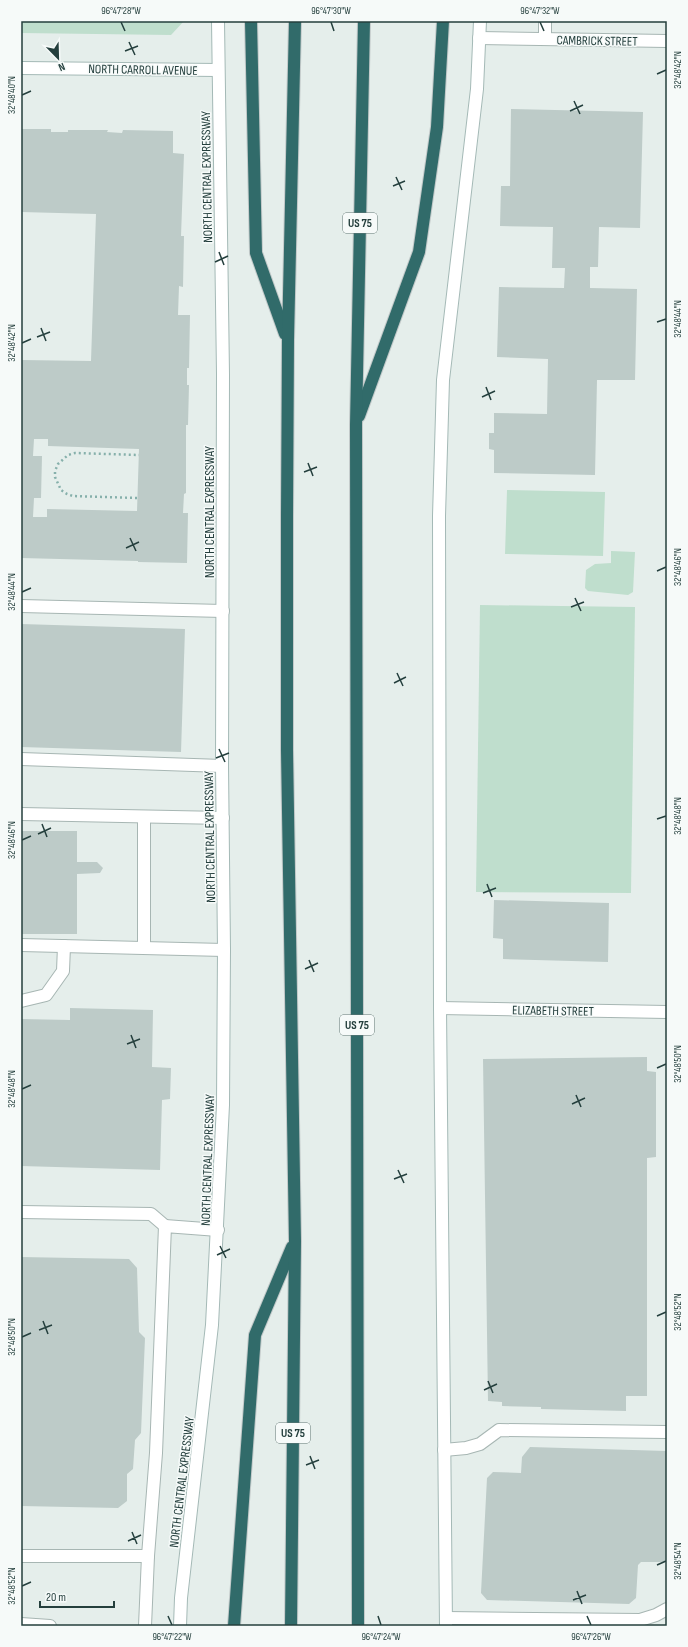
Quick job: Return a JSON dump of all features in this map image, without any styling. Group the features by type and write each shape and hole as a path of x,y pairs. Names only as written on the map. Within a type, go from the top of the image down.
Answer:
{"highway":[{"path":"250,21 256,253 288,340"},
{"name":"US 75","path":"291,1626 295,1241 287,750 288,340 295,21"},
{"name":"US 75","path":"358,1626 356,425 364,21"},
{"path":"356,425 419,252 437,127 443,21"},
{"path":"234,1626 255,1335 295,1241"}],"main road":[{"name":"NORTH CENTRAL EXPRESSWAY","path":"180,1626 181,1598 212,1325 218,1230 223,1105 223,374 218,21"},
{"path":"480,21 476,89 443,380 439,516 440,1008 446,1622 640,1620 656,1615 667,1609"},
{"path":"545,21 545,39"},
{"name":"CAMBRICK STREET","path":"479,38 667,41"},
{"name":"NORTH CARROLL AVENUE","path":"21,68 218,70"},
{"path":"21,606 223,612"},
{"path":"21,759 222,766"},
{"path":"21,814 223,818"},
{"path":"144,817 144,947"},
{"path":"21,945 224,950"},
{"path":"21,1002 46,995 63,971 64,946"},
{"name":"ELIZABETH STREET","path":"440,1008 667,1012"},
{"path":"21,1212 151,1214 165,1226 218,1230"},
{"path":"146,1626 148,1556 156,1452 165,1226"},
{"path":"444,1450 466,1448 480,1444 499,1430 667,1432"},
{"path":"21,1556 148,1556"},
{"path":"21,1624 50,1626"}],"path":[{"path":"138,498 73,496 67,494 57,484 55,471 62,459 75,453 139,455"}],"green space":[{"path":"21,21 184,21 171,35 21,33"},
{"path":"507,490 605,492 603,556 505,554"},
{"path":"611,551 635,552 633,592 628,595 588,591 585,588 586,570 595,564 611,563"},
{"path":"480,605 635,607 631,893 476,892"}],"building":[{"path":"511,109 643,112 640,228 599,227 598,267 590,267 590,288 637,289 635,380 597,380 595,475 494,473 494,450 489,449 489,433 494,433 494,413 547,414 548,359 497,357 499,287 564,288 565,268 552,268 553,227 500,226 501,186 510,186"},
{"path":"21,129 51,129 51,132 68,132 68,130 108,130 107,132 122,133 123,130 173,131 173,153 184,154 181,236 184,236 183,287 179,286 178,315 190,315 189,368 187,368 187,385 189,385 188,425 186,425 186,493 184,494 183,513 188,513 187,563 21,558 21,360 91,361 96,214 21,212","holes":["34,439 48,439 48,446 139,449 137,511 47,509 47,517 33,517 34,498 41,498 42,456 33,456"]},
{"path":"21,624 185,629 181,752 21,747"},
{"path":"21,831 77,831 77,862 97,862 103,868 100,873 77,874 77,934 21,934"},
{"path":"494,900 609,903 608,962 503,959 503,939 493,938"},
{"path":"70,1008 153,1010 152,1067 171,1068 170,1099 162,1100 160,1170 21,1166 21,1019 70,1020"},
{"path":"647,1057 647,1071 656,1072 656,1157 647,1158 647,1396 626,1396 626,1411 541,1409 541,1407 502,1406 502,1402 488,1401 483,1059"},
{"path":"21,1257 129,1259 137,1268 139,1332 145,1338 141,1433 135,1440 133,1469 127,1474 127,1501 118,1508 21,1506"},
{"path":"530,1447 667,1451 667,1562 641,1562 638,1565 636,1598 629,1604 487,1600 481,1593 487,1478 493,1472 521,1473 522,1457"}]}
